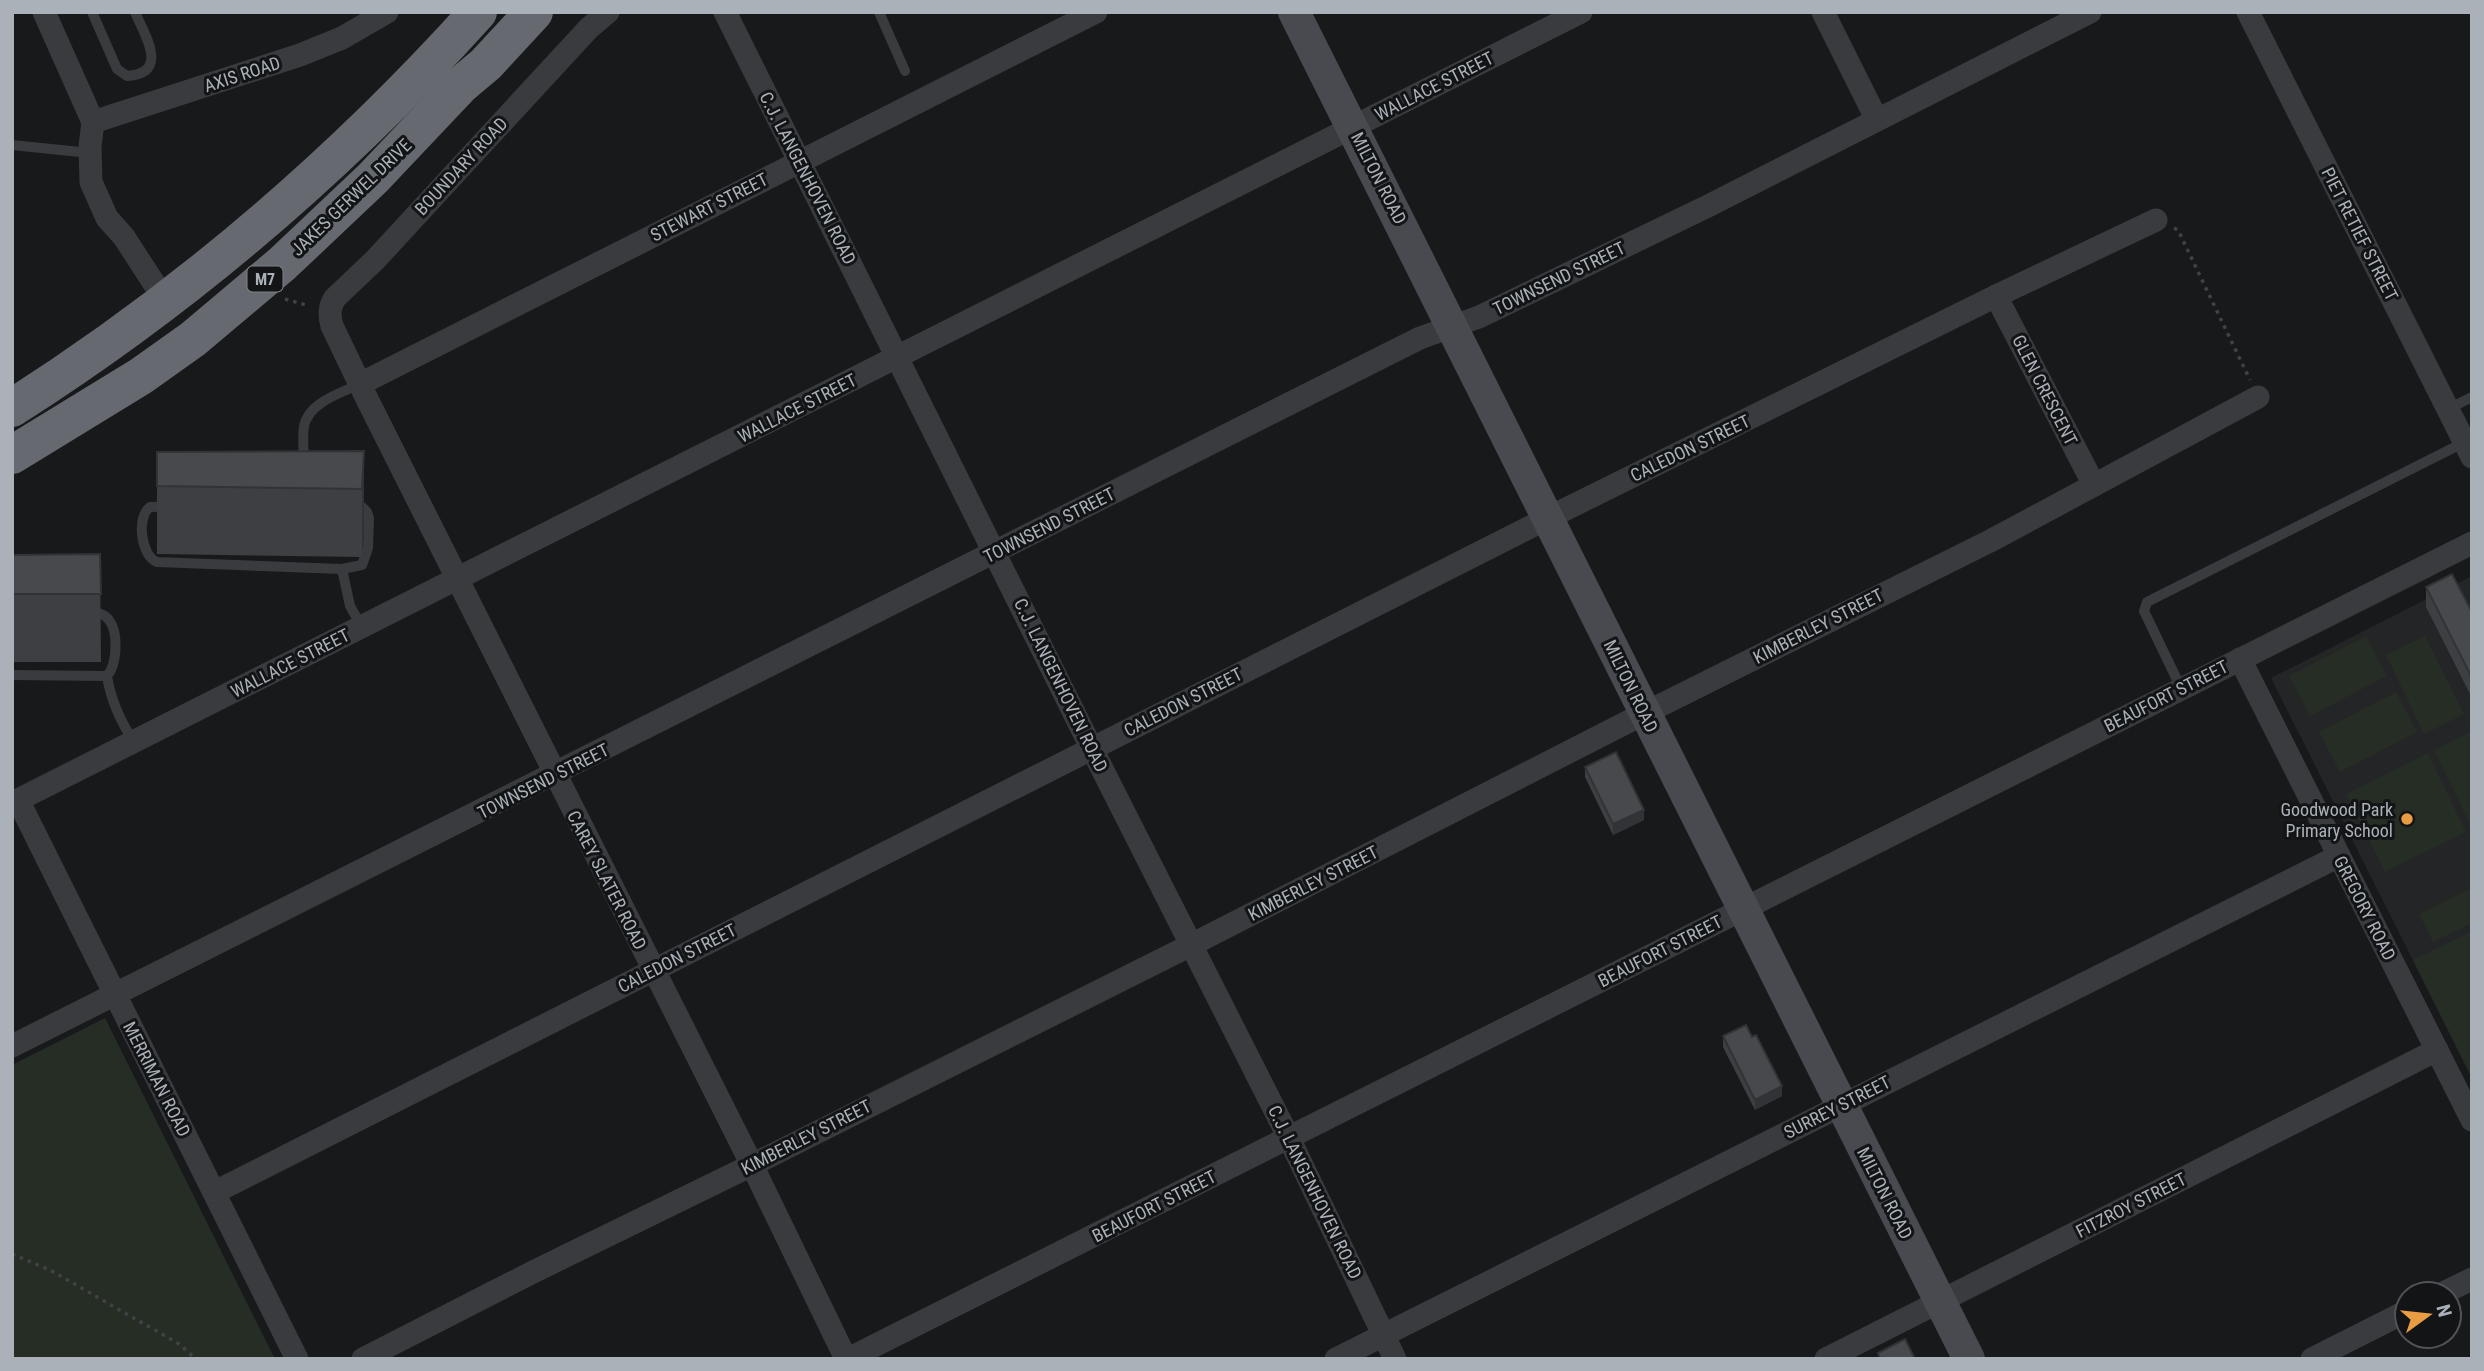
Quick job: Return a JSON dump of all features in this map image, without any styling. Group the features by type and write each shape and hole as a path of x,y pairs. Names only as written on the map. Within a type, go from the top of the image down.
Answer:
{"highway":[{"name":"M7","path":"12,408 166,302 302,190 434,61 478,12"},
{"name":"JAKES GERWEL DRIVE","path":"12,456 141,376 193,339 282,264 373,178 534,12"},
{"path":"141,376 162,342 166,302 193,302 217,288 327,191 429,92 458,74 486,64"}],"street":[{"path":"44,12 93,122 91,182 99,205 115,230 124,237 166,302"},
{"name":"AXIS ROAD","path":"93,122 300,55 342,38 387,12"},
{"name":"BOUNDARY ROAD","path":"332,326 330,305 335,298 374,260 589,27 608,12"},
{"name":"C.J. LANGENHOVEN ROAD","path":"725,12 1289,1138 1395,1359"},
{"name":"STEWART STREET","path":"360,384 1096,12"},
{"name":"MILTON ROAD","path":"1294,12 1969,1359"},
{"name":"WALLACE STREET","path":"15,802 1581,12"},
{"path":"1823,12 1877,120"},
{"name":"TOWNSEND STREET","path":"12,1046 1420,338 1479,317 1710,205 2090,12"},
{"name":"PIET RETIEF STREET","path":"2248,12 2468,450"},
{"name":"CALEDON STREET","path":"215,1192 1548,518 1996,296 2156,220"},
{"name":"GLEN CRESCENT","path":"1996,296 2094,485"},
{"name":"CAREY SLATER ROAD","path":"332,326 847,1359"},
{"name":"KIMBERLEY STREET","path":"363,1359 1992,540 2258,397"},
{"name":"BEAUFORT STREET","path":"847,1359 2472,543"},
{"name":"GREGORY ROAD","path":"2240,659 2472,1121"},
{"name":"MERRIMAN ROAD","path":"15,802 215,1192 297,1359"},
{"name":"SURREY STREET","path":"1336,1359 2339,856"},
{"name":"FITZROY STREET","path":"1826,1359 2437,1050"},
{"path":"2312,1359 2393,1318"}],"lane":[{"path":"92,12 117,69 127,76 138,75 148,69 152,61 135,12"},
{"path":"879,12 905,71"},
{"path":"12,145 90,156"},
{"path":"304,464 304,425 308,416 314,408 360,384"},
{"path":"2448,409 2472,397"},
{"path":"2181,688 2144,611 2147,602 2468,450"},
{"path":"157,506 361,506 368,512 369,518 366,557 362,565 342,569 157,562 149,559 143,546 143,517 145,511 157,506"},
{"path":"342,569 350,606 362,627"},
{"path":"78,612 101,613 113,628 114,665 107,676 116,710 134,742"},
{"path":"12,675 107,676"}],"path":[{"path":"2156,220 2178,230 2258,397"},
{"path":"12,1254 61,1276 178,1344 195,1359"}],"shaded area":[{"name":"Goodwood Park Primary School","path":"2472,576 2472,1078 2271,678"},
{"path":"2366,636 2387,676 2310,716 2289,676"},
{"path":"2425,636 2464,714 2424,734 2386,655"},
{"path":"2396,692 2417,732 2340,772 2319,732"},
{"path":"2472,731 2472,827 2434,750"},
{"path":"2428,753 2466,832 2385,872 2346,794"},
{"path":"2472,888 2472,923 2433,942 2419,914"},
{"path":"2472,931 2472,1078 2413,960"},
{"path":"105,1018 275,1359 12,1359 12,1065"}],"building":[{"path":"364,451 362,489 157,486 157,452"},
{"path":"100,554 101,594 12,594 12,555"},
{"path":"2452,574 2472,612 2472,678 2426,587"},
{"path":"1616,752 1644,810 1613,824 1585,767"},
{"path":"1746,1025 1752,1037 1756,1035 1782,1086 1755,1100 1723,1036"},
{"path":"1905,1339 1915,1359 1880,1359 1878,1353"}],"place":[{"name":"Goodwood Park Primary School","path":"2407,819"}]}
